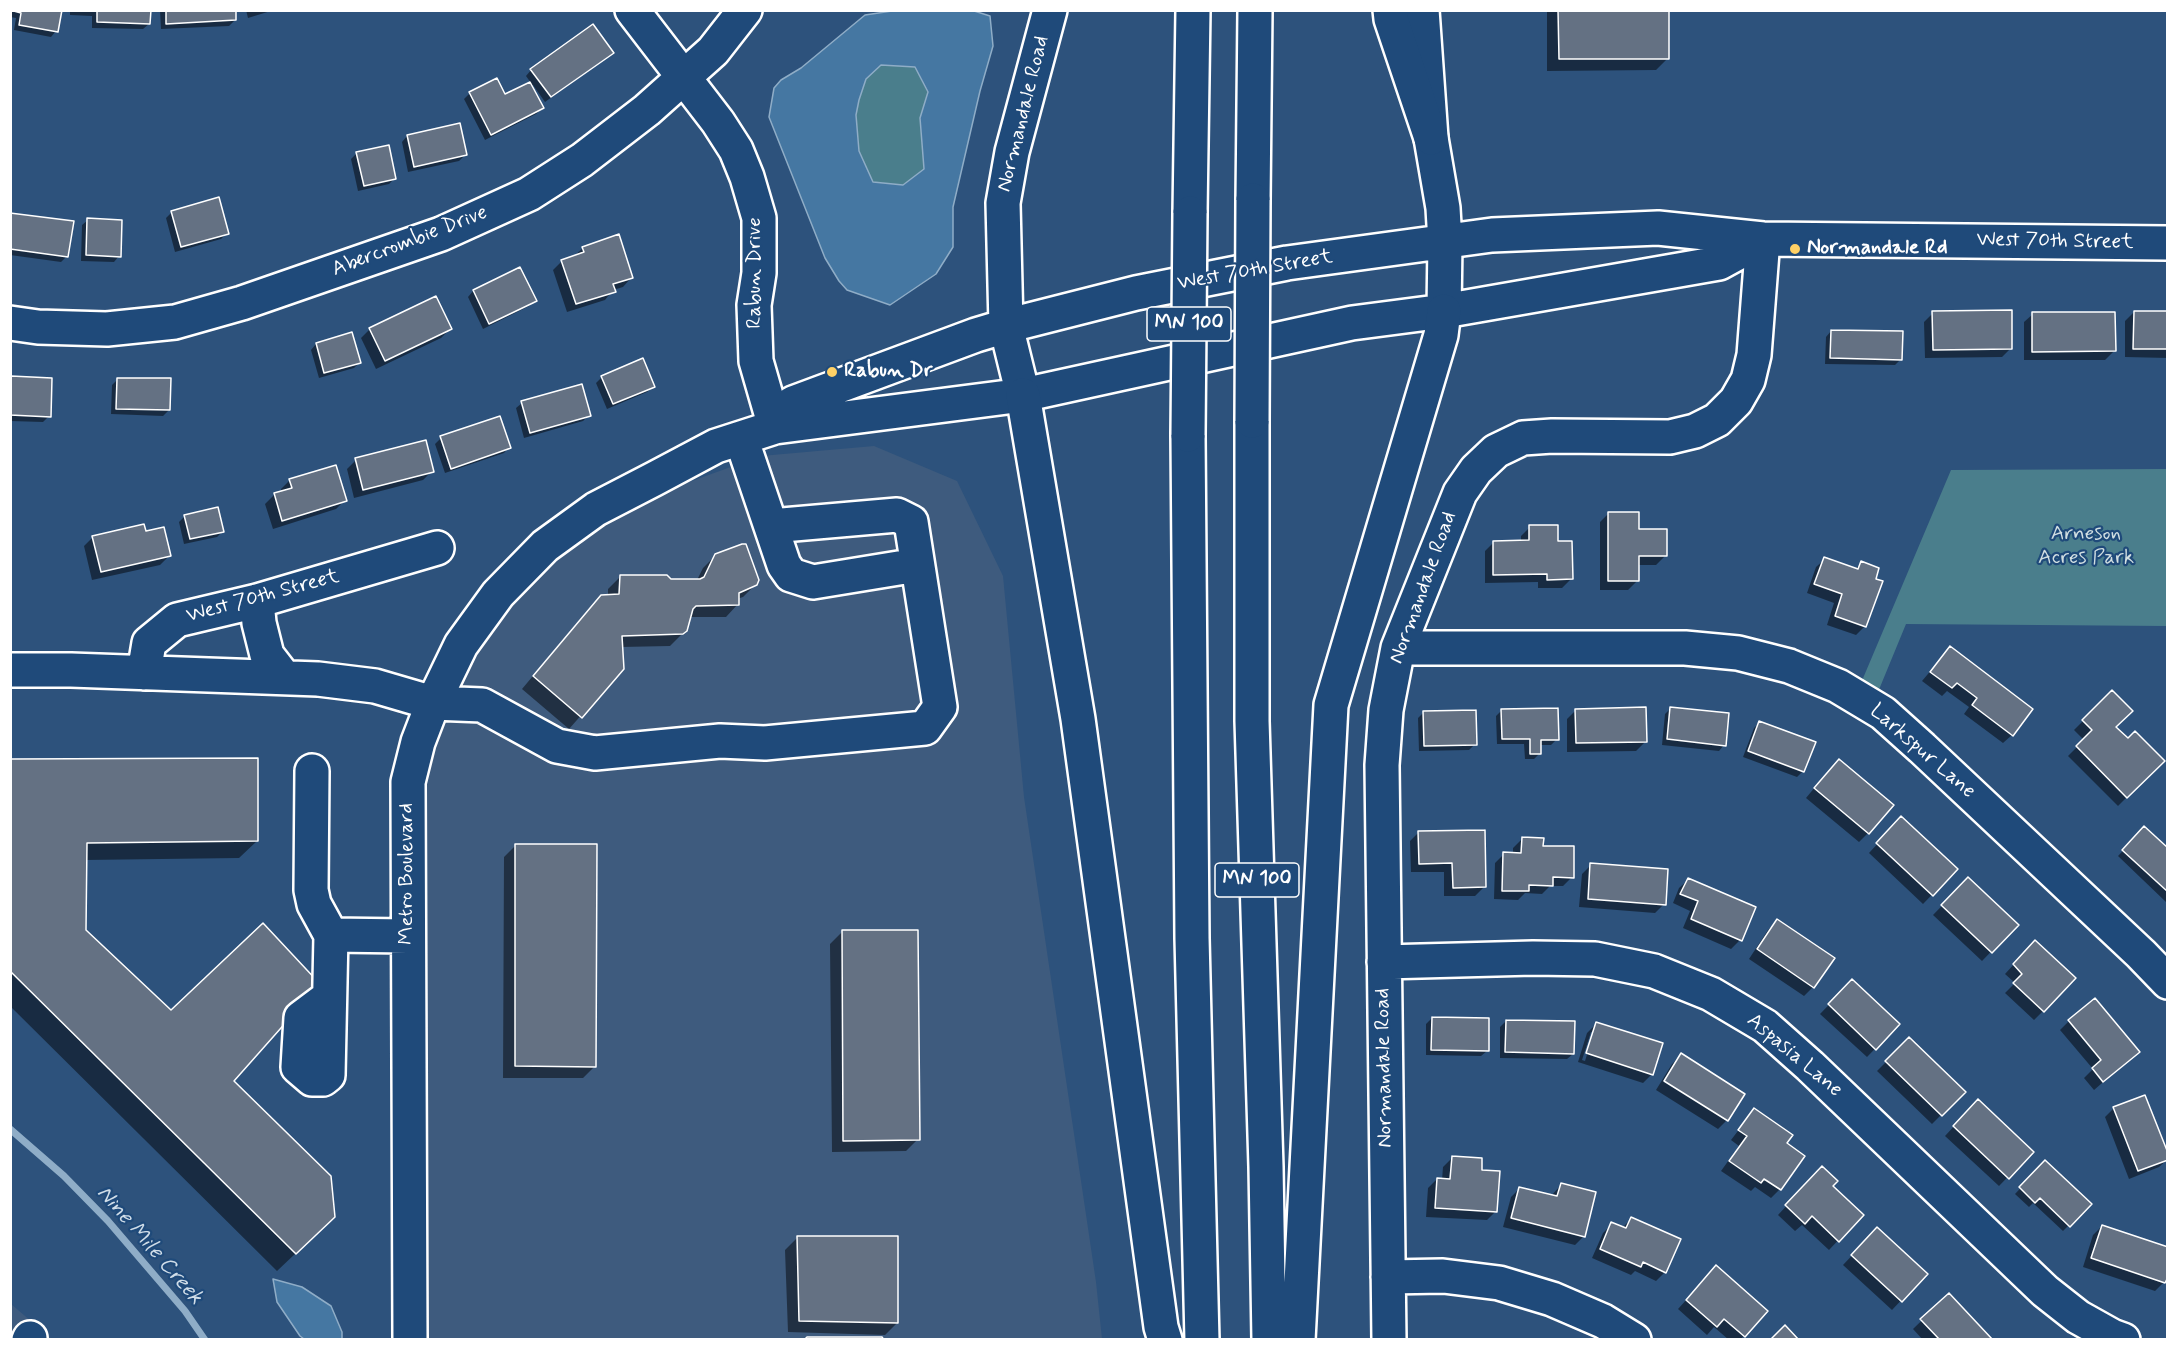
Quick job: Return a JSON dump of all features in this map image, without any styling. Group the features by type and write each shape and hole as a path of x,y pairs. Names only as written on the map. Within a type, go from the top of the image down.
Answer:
{"main road":[{"name":"Rabun Drive","path":"632,10 718,122 736,150 747,177 759,219 759,273 754,305 756,361 775,427"},
{"name":"Abercrombie Drive","path":"10,323 38,327 107,329 175,322 242,303 441,234 529,194 582,160 684,78 713,51 745,10"},
{"name":"Normandale Road","path":"1050,10 1012,153 1003,203 1006,326 1023,395 1078,719 1161,1327 1165,1340"},
{"name":"MN 100","path":"1192,10 1188,435 1192,938 1202,1340"},
{"name":"MN 100","path":"1255,10 1252,721 1266,1156 1269,1340"},
{"path":"1390,10 1431,138"},
{"path":"1298,1340 1331,705 1438,346 1444,311 1443,208 1431,138 1422,10"},
{"name":"West 70th Street","path":"775,427 793,403 1006,326 1136,293 1287,263 1492,235 1658,228 1763,239 2168,243"},
{"name":"Normandale Road","path":"1389,1340 1382,765 1386,710 1398,648 1460,493 1476,470 1496,451 1523,438 1552,436 1670,437 1695,431 1717,420 1736,401 1748,380 1754,355 1763,239"},
{"name":"West 70th Street","path":"433,703 461,645 498,594 545,546 596,509 716,446 775,427 1023,395 1352,322 1444,311 1719,263 1763,239"},
{"path":"741,438 784,565 791,575 813,582 917,566"},
{"path":"10,670 284,677 375,686 433,703 482,705 557,747 595,753 720,741 765,743 926,728 940,707 911,522 897,515 771,526"},
{"name":"West 70th Street","path":"144,673 149,643 177,620 257,601 437,548"},
{"path":"257,601 259,623 267,655 284,677"},
{"name":"Larkspur Lane","path":"1398,648 1685,648 1738,653 1789,666 1838,686 1883,713 2141,954 2168,982"},
{"name":"Metro Boulevard","path":"410,1340 408,782 418,742 433,703"},
{"path":"312,771 311,890 314,904 331,935 329,997"},
{"path":"331,935 408,936"},
{"name":"Aspasia Lane","path":"1384,962 1533,958 1595,959 1654,971 1711,994 1765,1026 1802,1059 2045,1292 2078,1317 2123,1340"},
{"path":"1388,1277 1443,1276 1498,1283 1552,1299 1603,1320 1634,1340"}],"shaded area":[{"path":"971,10 990,16 993,46 953,207 953,247 936,274 890,305 847,290 839,281 825,258 769,117 774,88 781,80 801,68 865,15 892,11","holes":["881,65 915,67 928,92 920,118 924,169 903,185 873,182 859,151 856,115 866,79"]},
{"path":"874,446 957,481 1003,576 1024,797 1096,1282 1102,1339 417,1340 408,835 460,645 548,553 648,497 761,456"},
{"path":"273,1279 302,1287 331,1306 342,1332 342,1339 304,1339 300,1336 277,1302"},
{"path":"11,1304 52,1339 11,1339"}],"green space":[{"path":"881,65 915,67 928,93 920,118 924,169 903,185 873,182 859,151 856,115 859,100 866,79"},
{"name":"Arneson Acres Park","path":"2167,469 2167,626 1906,624 1878,692 1861,683 1951,470"}],"building":[{"path":"10,10 62,10 58,32 19,25 21,13"},
{"path":"92,10 151,10 150,24 97,22 97,11"},
{"path":"166,10 236,10 236,20 166,24"},
{"path":"1558,10 1669,10 1669,59 1559,59"},
{"path":"593,24 614,53 551,97 530,69"},
{"path":"497,78 505,94 530,82 544,108 491,135 469,92"},
{"path":"460,123 467,155 414,167 407,135"},
{"path":"389,145 396,179 364,186 356,152"},
{"path":"219,197 229,234 181,247 171,211"},
{"path":"10,213 74,221 68,257 10,249"},
{"path":"87,218 122,220 121,257 86,255"},
{"path":"619,234 633,278 613,284 616,292 576,304 561,260 584,252 582,247"},
{"path":"520,267 537,301 489,324 473,290"},
{"path":"436,296 452,329 385,361 369,328"},
{"path":"2012,310 2012,349 1933,350 1932,311"},
{"path":"2134,311 2168,311 2168,349 2133,349"},
{"path":"2032,312 2115,312 2116,351 2032,352"},
{"path":"1831,330 1903,331 1902,360 1830,358"},
{"path":"352,332 361,363 324,373 316,343"},
{"path":"643,358 655,387 613,404 601,376"},
{"path":"11,376 52,378 51,417 10,415"},
{"path":"117,378 171,378 170,410 116,409"},
{"path":"582,384 591,416 530,433 521,401"},
{"path":"500,416 511,448 451,469 440,436"},
{"path":"426,440 434,472 363,490 355,458"},
{"path":"336,465 347,501 282,521 274,493 292,488 289,479"},
{"path":"218,507 224,532 190,539 184,515"},
{"path":"1608,512 1639,512 1639,529 1667,529 1667,556 1639,556 1639,581 1608,581"},
{"path":"144,524 146,531 164,527 171,556 101,572 92,536"},
{"path":"1529,525 1558,525 1558,541 1572,541 1573,579 1547,580 1547,574 1493,575 1493,541 1529,540"},
{"path":"746,544 759,580 757,585 739,593 739,605 696,606 693,609 687,631 683,634 622,636 624,669 582,718 533,676 601,595 619,594 620,575 667,575 671,579 700,579 704,577 715,554"},
{"path":"1824,557 1858,569 1861,561 1879,568 1876,579 1883,581 1866,627 1835,616 1842,594 1814,584"},
{"path":"1950,646 2033,709 2013,736 1972,705 1977,698 1957,683 1952,688 1930,672"},
{"path":"2112,690 2133,711 2116,727 2128,738 2135,731 2165,761 2127,798 2076,746 2092,730 2082,720"},
{"path":"1646,707 1647,742 1576,743 1575,709"},
{"path":"1670,707 1729,713 1726,746 1667,739"},
{"path":"1558,708 1559,740 1541,740 1541,754 1530,754 1530,739 1502,739 1501,709"},
{"path":"1476,710 1477,745 1424,746 1423,711"},
{"path":"1759,721 1816,742 1804,772 1748,751"},
{"path":"258,758 258,841 87,843 86,930 171,1010 263,923 320,984 234,1081 331,1176 335,1217 296,1254 10,971 10,759"},
{"path":"1839,759 1894,805 1869,834 1814,788"},
{"path":"1901,816 1958,869 1933,896 1876,843"},
{"path":"2144,826 2168,848 2168,892 2122,850"},
{"path":"1485,830 1486,887 1453,888 1452,863 1419,864 1418,831"},
{"path":"1522,837 1544,838 1543,846 1574,846 1574,878 1553,877 1553,886 1529,885 1529,891 1502,891 1503,852 1521,853"},
{"path":"515,844 597,844 596,1067 515,1066"},
{"path":"1590,863 1668,869 1666,905 1588,899"},
{"path":"1968,877 2019,925 1992,953 1941,905"},
{"path":"1688,878 1756,907 1742,941 1691,919 1698,901 1680,894"},
{"path":"1777,919 1835,958 1814,988 1757,949"},
{"path":"842,930 918,930 920,1140 843,1141"},
{"path":"2035,940 2076,978 2044,1012 2013,983 2022,974 2013,964"},
{"path":"1852,979 1900,1024 1876,1050 1828,1004"},
{"path":"2095,998 2140,1052 2103,1082 2092,1068 2101,1060 2068,1020"},
{"path":"1432,1017 1489,1018 1489,1051 1431,1050"},
{"path":"1506,1020 1575,1021 1574,1054 1505,1052"},
{"path":"1596,1022 1663,1043 1653,1075 1586,1053"},
{"path":"1909,1037 1966,1092 1942,1116 1885,1061"},
{"path":"1681,1053 1745,1094 1728,1121 1664,1081"},
{"path":"2145,1095 2168,1153 2168,1160 2138,1171 2113,1107"},
{"path":"1978,1099 2034,1152 2009,1179 1953,1126"},
{"path":"1754,1108 1793,1135 1787,1143 1805,1156 1781,1190 1764,1179 1761,1183 1729,1161 1747,1136 1738,1130"},
{"path":"1452,1156 1482,1158 1482,1170 1500,1171 1497,1212 1435,1208 1437,1178 1450,1179"},
{"path":"2045,1160 2092,1204 2070,1227 2040,1198 2035,1203 2019,1187"},
{"path":"1822,1166 1838,1181 1833,1186 1864,1215 1839,1242 1812,1216 1805,1224 1785,1205"},
{"path":"1561,1183 1596,1192 1585,1237 1511,1218 1519,1187 1557,1196"},
{"path":"1631,1217 1681,1239 1666,1273 1643,1262 1641,1267 1600,1249 1611,1222 1626,1228"},
{"path":"2102,1225 2168,1247 2168,1277 2165,1283 2091,1258"},
{"path":"1877,1227 1928,1274 1902,1302 1851,1255"},
{"path":"797,1236 898,1236 898,1323 799,1321"},
{"path":"1716,1265 1768,1311 1745,1337 1724,1319 1717,1327 1686,1300"},
{"path":"1949,1293 1993,1340 1940,1340 1920,1319"},
{"path":"1785,1325 1799,1340 1770,1340"},
{"path":"807,1337 882,1337 884,1340 804,1340"}],"waterway":[{"name":"Nine Mile Creek","path":"10,1129 64,1176 108,1221 185,1311 205,1340"}],"place":[{"name":"Normandale Rd","path":"1795,249"},
{"name":"Rabun Dr","path":"832,372"}]}
